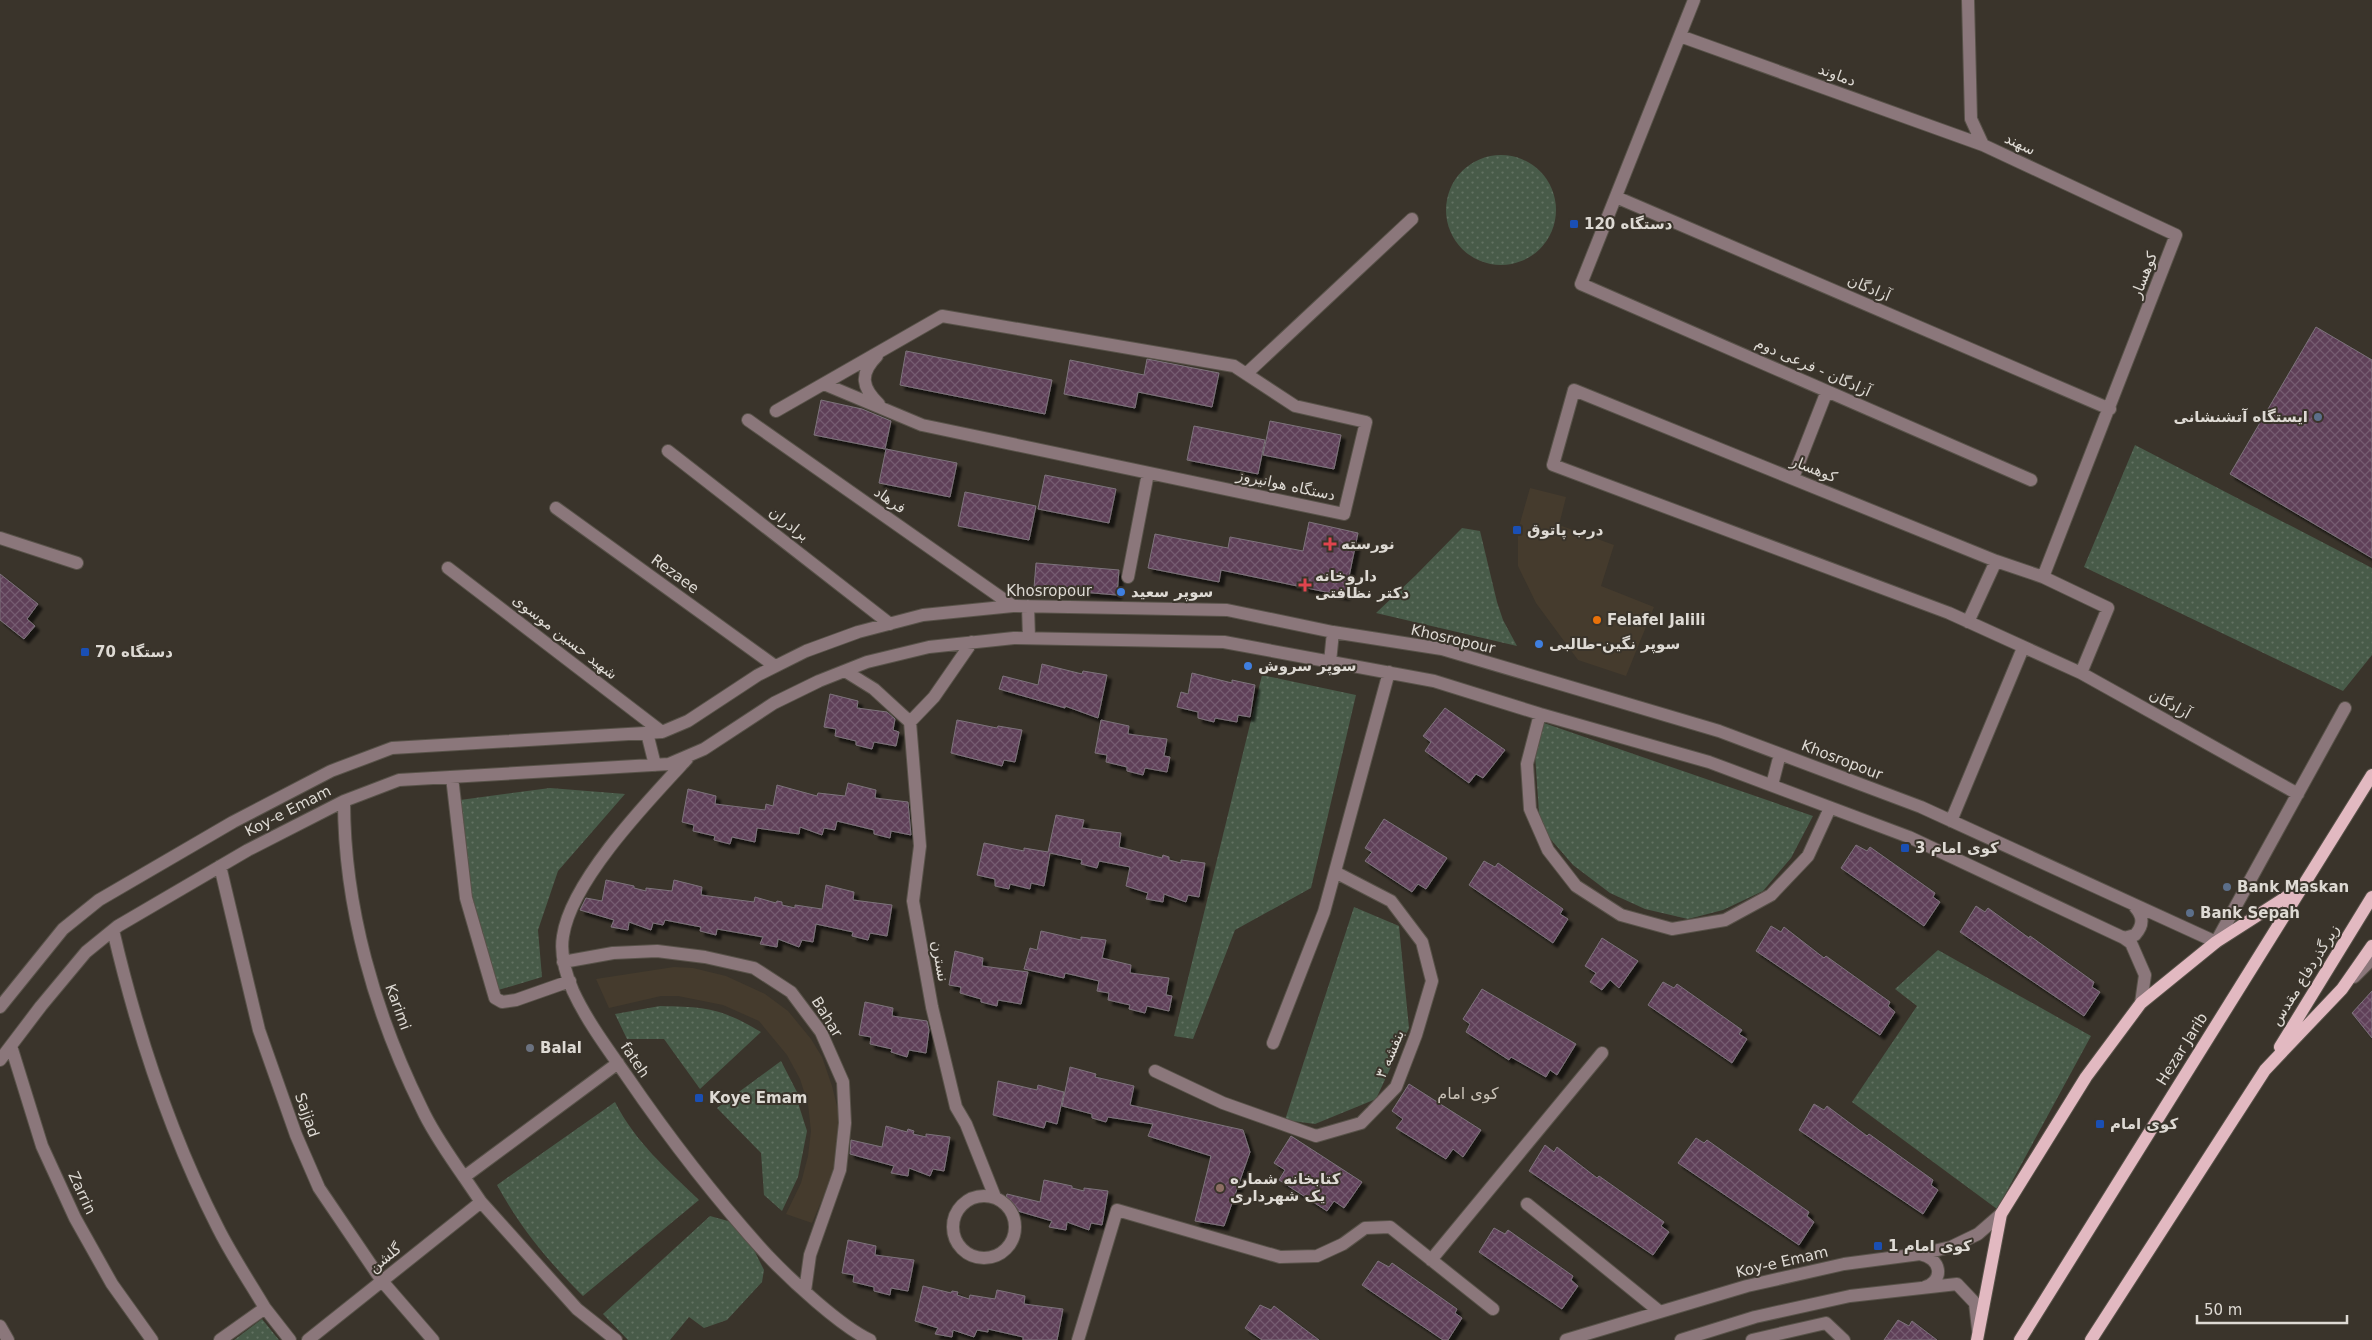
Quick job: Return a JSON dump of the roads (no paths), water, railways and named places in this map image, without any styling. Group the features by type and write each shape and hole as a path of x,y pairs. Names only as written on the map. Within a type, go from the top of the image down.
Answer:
{"main road":[{"name":"Hezar Jarib","path":"2020,1340 2372,775"},
{"path":"1978,1336 2001,1214 2086,1077 2141,1003 2216,942 2301,887"},
{"name":"زیرگذردفاع مقدس","path":"2265,1070 2372,897"},
{"path":"2091,1340 2265,1070 2342,989 2372,946"}],"street":[{"path":"1616,197 1694,0"},
{"name":"سهند","path":"1968,0 1971,119 1983,145 2176,235"},
{"name":"دماوند","path":"1680,36 1983,145"},
{"name":"آزادگان - فرعی دوم","path":"1616,197 1582,284 2031,480"},
{"name":"آزادگان","path":"1616,197 2110,409"},
{"path":"1246,374 1412,219"},
{"name":"کوهسار","path":"2043,577 2110,409 2176,235"},
{"name":"دستگاه هوانیروز","path":"776,411 942,316 1234,366 1295,406 1366,422 1344,514 922,425 824,384"},
{"name":"دستگاه هوانیروز","path":"883,350 865,372 864,385 871,396 885,409"},
{"name":"کوهسار","path":"1553,465 1574,390 1996,561 2043,577 2108,608 2081,673"},
{"path":"1793,478 1828,392"},
{"name":"فرهاد","path":"748,420 1013,606"},
{"name":"برادران","path":"668,451 890,624"},
{"name":"آزادگان","path":"1553,465 1968,622 2081,673 2298,794"},
{"path":"1128,577 1148,473"},
{"name":"Rezaee","path":"556,508 774,666"},
{"path":"0,538 77,563"},
{"path":"1968,622 1996,561"},
{"name":"شهید حسین موسوی","path":"448,568 662,732"},
{"name":"Khosropour","path":"662,732 688,721 758,674 774,666 832,642 923,615 1013,606 1227,610 1333,632 1442,649 1719,731 1921,807 2135,907 2216,942"},
{"path":"1028,606 1029,638"},
{"path":"1330,662 1333,632"},
{"path":"688,757 704,749 774,702 867,662 929,647 1029,638 1224,642 1434,681 1540,714 1709,762 1909,837 2131,943 2145,975 2141,1003"},
{"path":"845,671 874,689 910,722 934,697 972,642"},
{"path":"1951,821 2024,648"},
{"path":"1273,1043 1324,912 1389,672"},
{"path":"2216,942 2344,708"},
{"path":"1540,714 1527,764 1530,809 1548,850 1576,886 1621,915 1672,929 1725,920 1771,895 1808,856 1830,808"},
{"name":"نسترن","path":"910,722 920,846 913,901 932,1007 956,1107 966,1124 995,1197"},
{"name":"Koy-e Emam","path":"0,1006 63,929 99,900 233,822 331,771 392,748 662,732"},
{"path":"647,733 655,765"},
{"path":"1772,785 1780,754"},
{"name":"Koy-e Emam","path":"0,1060 86,952 113,930 220,866 344,801 399,780 669,764 688,757"},
{"name":"fateh","path":"688,757 618,837 567,915 562,938 563,962 570,982 596,1031 655,1118 708,1186 769,1257 838,1318 870,1340"},
{"path":"452,777 464,889 495,998 502,1002 516,1000 570,982"},
{"name":"Karimi","path":"344,801 344,834 348,880 361,945 379,1006 422,1109 481,1202"},
{"name":"Sajjad","path":"220,866 259,1030 296,1135 319,1188 382,1281 433,1340"},
{"name":"بنفشه ۳","path":"1155,1071 1223,1103 1316,1136 1361,1123 1396,1087 1416,1035 1432,981 1422,942 1391,901 1335,872"},
{"path":"2124,938 2135,935 2142,924 2142,917 2135,907"},
{"path":"113,930 129,998 148,1059 172,1123 218,1229 265,1308 290,1340"},
{"name":"Bahar","path":"563,962 613,953 657,951 705,957 754,968 791,992 822,1032 843,1082 845,1123 840,1170 810,1255 805,1290"},
{"path":"2342,989 2372,959"},
{"name":"Zarrin","path":"11,1046 42,1146 75,1218 112,1284 152,1340"},
{"path":"1431,1260 1602,1053"},
{"path":"464,1177 618,1063"},
{"path":"984,1195 995,1197 1010,1209 1015,1228 1013,1238 1009,1246 992,1257 973,1256 963,1250 953,1232 953,1221 956,1211 964,1202 973,1197 984,1195"},
{"path":"481,1202 577,1310 616,1340"},
{"name":"گلشن","path":"308,1340 481,1202"},
{"path":"1527,1204 1660,1312"},
{"path":"1078,1340 1118,1210 1280,1257 1317,1256 1343,1244 1365,1228 1390,1227 1494,1309"},
{"name":"Koy-e Emam","path":"1566,1340 1747,1286 1844,1264 1920,1254 1951,1247 1978,1234 2001,1214"},
{"path":"1920,1254 1934,1259 1938,1265 1936,1280 1932,1285 1925,1287"},
{"path":"1681,1340 1755,1317 1850,1296 1958,1284 1975,1303 1978,1336"},
{"path":"220,1340 265,1308"},
{"path":"1752,1340 1826,1323 1844,1340"},
{"path":"0,1326 8,1340"}],"place":[{"name":"120 دستگاه","path":"1574,224"},
{"name":"ایستگاه آتشنشانی","path":"2318,417"},
{"name":"درب پاتوق","path":"1517,530"},
{"name":"نورسته","path":"1330,544"},
{"name":"داروخانه دکتر نظافتی","path":"1305,585"},
{"name":"سوپر سعید","path":"1121,592"},
{"name":"Felafel Jalili","path":"1597,620"},
{"name":"سوپر نگین-طالبی","path":"1539,644"},
{"name":"70 دستگاه","path":"85,652"},
{"name":"سوپر سروش","path":"1248,666"},
{"name":"کوی امام 3","path":"1905,848"},
{"name":"Bank Maskan","path":"2227,887"},
{"name":"Bank Sepah","path":"2190,913"},
{"name":"Balal","path":"530,1048"},
{"name":"Koye Emam","path":"699,1098"},
{"name":"کوی امام","path":"2100,1124"},
{"name":"کتابخانه شماره یک شهرداری","path":"1220,1188"},
{"name":"کوی امام 1","path":"1878,1246"}],"district":[{"name":"کوی امام","path":"1468,1093"}]}
